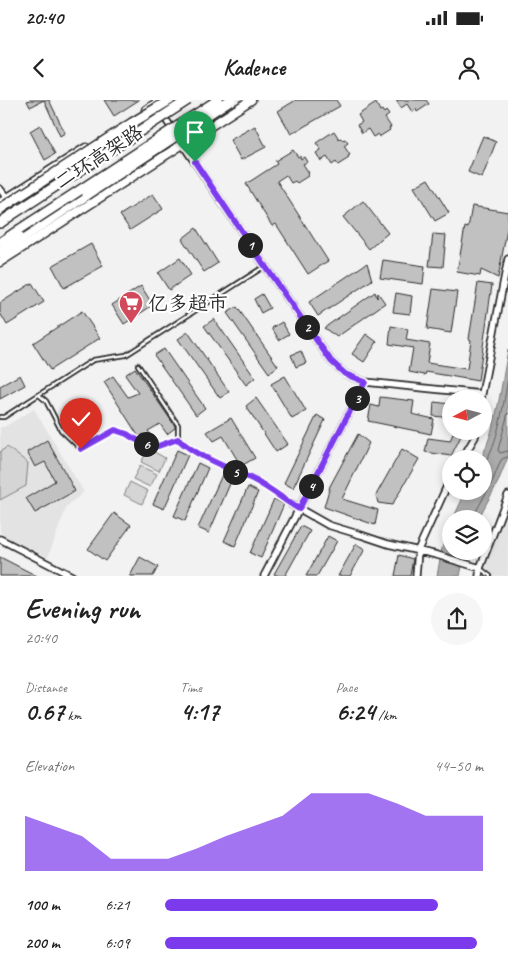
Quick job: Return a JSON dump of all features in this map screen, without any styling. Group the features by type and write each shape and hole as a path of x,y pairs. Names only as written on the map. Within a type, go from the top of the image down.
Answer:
{"highway":[{"path":"0,209 170,100"},
{"name":"二环高架路","path":"0,223 188,100"},
{"name":"二环高架路","path":"0,242 218,100"},
{"path":"0,253 230,100"}],"main road":[{"path":"0,262 250,100"},
{"path":"3,201 158,102"}],"street":[{"path":"158,102 183,144 331,361 345,374 365,382 442,391"},
{"path":"0,189 3,201"},
{"path":"483,390 508,259"},
{"path":"264,576 365,382"},
{"path":"478,576 508,495"},
{"path":"416,576 418,550 442,497"},
{"path":"291,504 328,525 388,544 418,550 480,568"},
{"path":"0,539 72,576"}],"lane":[{"path":"0,417 4,417 94,360 126,355 265,266"},
{"path":"138,365 178,425 178,439 185,446 258,482 291,504"},
{"path":"39,395 46,401 61,430 81,449 115,430 146,444 158,446 178,439"},
{"path":"480,568 490,576"}],"shaded area":[{"path":"34,409 84,492 67,506 48,557 11,541 0,532 0,427 4,427"},
{"path":"7,447 28,463 26,486 0,500 0,452"},
{"path":"149,449 165,458 159,471 141,462"},
{"path":"140,466 157,474 150,487 133,479"},
{"path":"130,482 148,491 142,504 124,495"},
{"path":"508,502 508,576 481,576 485,572 486,560 492,560 492,543"}],"water":[{"path":"508,350 508,457 492,493 492,450 484,450 488,440 492,440 492,430"},
{"path":"462,500 488,500 483,510 457,510"},
{"path":"442,548 442,560 463,560 460,576 437,576"}],"building":[{"path":"44,100 30,107 27,101"},
{"path":"44,100 49,100 65,133 60,136"},
{"path":"104,100 139,100 114,116"},
{"path":"296,100 336,100 340,106 291,134 278,111"},
{"path":"396,100 426,100 429,104 417,112 416,109 412,112 407,104 401,108"},
{"path":"376,103 380,111 382,110 384,113 386,111 389,115 385,118 391,127 389,128 390,130 379,137 378,134 373,137 368,129 362,133 357,125 362,122 358,115"},
{"path":"40,125 55,154 45,160 30,131"},
{"path":"255,126 266,147 241,160 230,140"},
{"path":"334,131 339,139 345,139 348,143 344,146 350,155 348,156 349,158 338,165 336,162 332,165 327,157 321,161 316,153 321,150 316,143"},
{"path":"483,136 496,142 482,178 468,172"},
{"path":"293,150 298,157 300,156 301,159 304,157 307,162 303,164 309,173 307,174 308,176 297,183 295,181 291,183 286,175 277,181 328,261 308,274 276,224 272,226 246,184 277,164 275,161"},
{"path":"428,179 449,213 435,221 414,187"},
{"path":"153,194 163,209 130,230 120,215"},
{"path":"363,201 388,233 369,249 343,217"},
{"path":"472,206 508,212 508,224 498,278 481,270 480,276 457,272 465,227 468,228"},
{"path":"196,228 218,263 204,272 182,239"},
{"path":"433,234 446,235 443,267 429,266"},
{"path":"91,244 103,266 64,288 52,266"},
{"path":"180,258 191,275 169,290 158,273"},
{"path":"383,260 425,266 423,284 380,278"},
{"path":"367,263 372,280 318,316 309,302"},
{"path":"32,283 44,302 7,325 0,313 0,303"},
{"path":"478,283 492,285 478,381 426,372 425,375 409,372 413,348 389,344 391,326 408,329 406,340 430,344 427,363 467,369 471,340 469,339"},
{"path":"141,286 153,305 124,324 112,305"},
{"path":"433,289 457,292 451,333 427,329"},
{"path":"375,292 377,298 378,293 385,303 337,337 324,328"},
{"path":"396,293 412,296 410,314 393,312"},
{"path":"262,294 270,308 261,313 254,299"},
{"path":"237,307 278,366 269,373 227,313"},
{"path":"82,311 100,338 50,370 33,343"},
{"path":"214,319 255,378 246,385 204,326"},
{"path":"282,322 289,334 279,340 272,328"},
{"path":"188,332 229,392 220,398 178,339"},
{"path":"366,334 377,342 364,362 352,354"},
{"path":"164,349 205,408 196,415 154,355"},
{"path":"301,351 306,363 296,367 291,355"},
{"path":"135,368 175,426 167,434 160,424 148,431 150,434 145,437 144,434 139,437 104,382 113,376 128,397 138,393 125,375"},
{"path":"20,375 25,385 0,399 0,386"},
{"path":"285,376 306,411 292,419 271,384"},
{"path":"380,397 414,401 412,414 434,419 431,434 368,421 371,405 379,407"},
{"path":"256,398 288,444 276,452 246,406"},
{"path":"434,402 442,403 442,417 433,416"},
{"path":"76,404 79,408 91,412 91,434 83,435 81,439 74,438 64,429 67,425 60,415"},
{"path":"317,415 325,420 293,488 284,483"},
{"path":"231,418 255,458 241,466 223,436 214,441 207,432"},
{"path":"358,434 369,443 342,499 378,510 375,525 324,507 330,486"},
{"path":"428,438 450,441 459,440 454,450 442,450 442,455 425,452"},
{"path":"47,440 75,491 35,513 26,498 55,481 45,462 35,467 27,452"},
{"path":"402,449 419,459 392,505 378,503 376,495"},
{"path":"177,450 188,455 164,509 153,504"},
{"path":"198,463 208,468 185,521 174,516"},
{"path":"222,475 232,479 209,533 198,528"},
{"path":"248,487 258,492 235,546 224,541"},
{"path":"274,499 284,504 261,558 250,553"},
{"path":"114,513 131,525 105,561 88,549"},
{"path":"301,526 310,531 285,576 274,574"},
{"path":"328,536 337,541 317,576 306,576"},
{"path":"356,544 365,549 350,576 338,576"},
{"path":"399,555 413,559 410,576 395,576"},
{"path":"0,557 37,576 0,576"},
{"path":"140,557 158,567 153,576 130,576"}],"place":[{"name":"亿多超市","path":"131,324"}],"route":[{"path":"81,449 115,430 146,444 158,446 178,439 185,446 210,460 258,482 299,509 365,382 345,374 331,361 195,162"}]}
